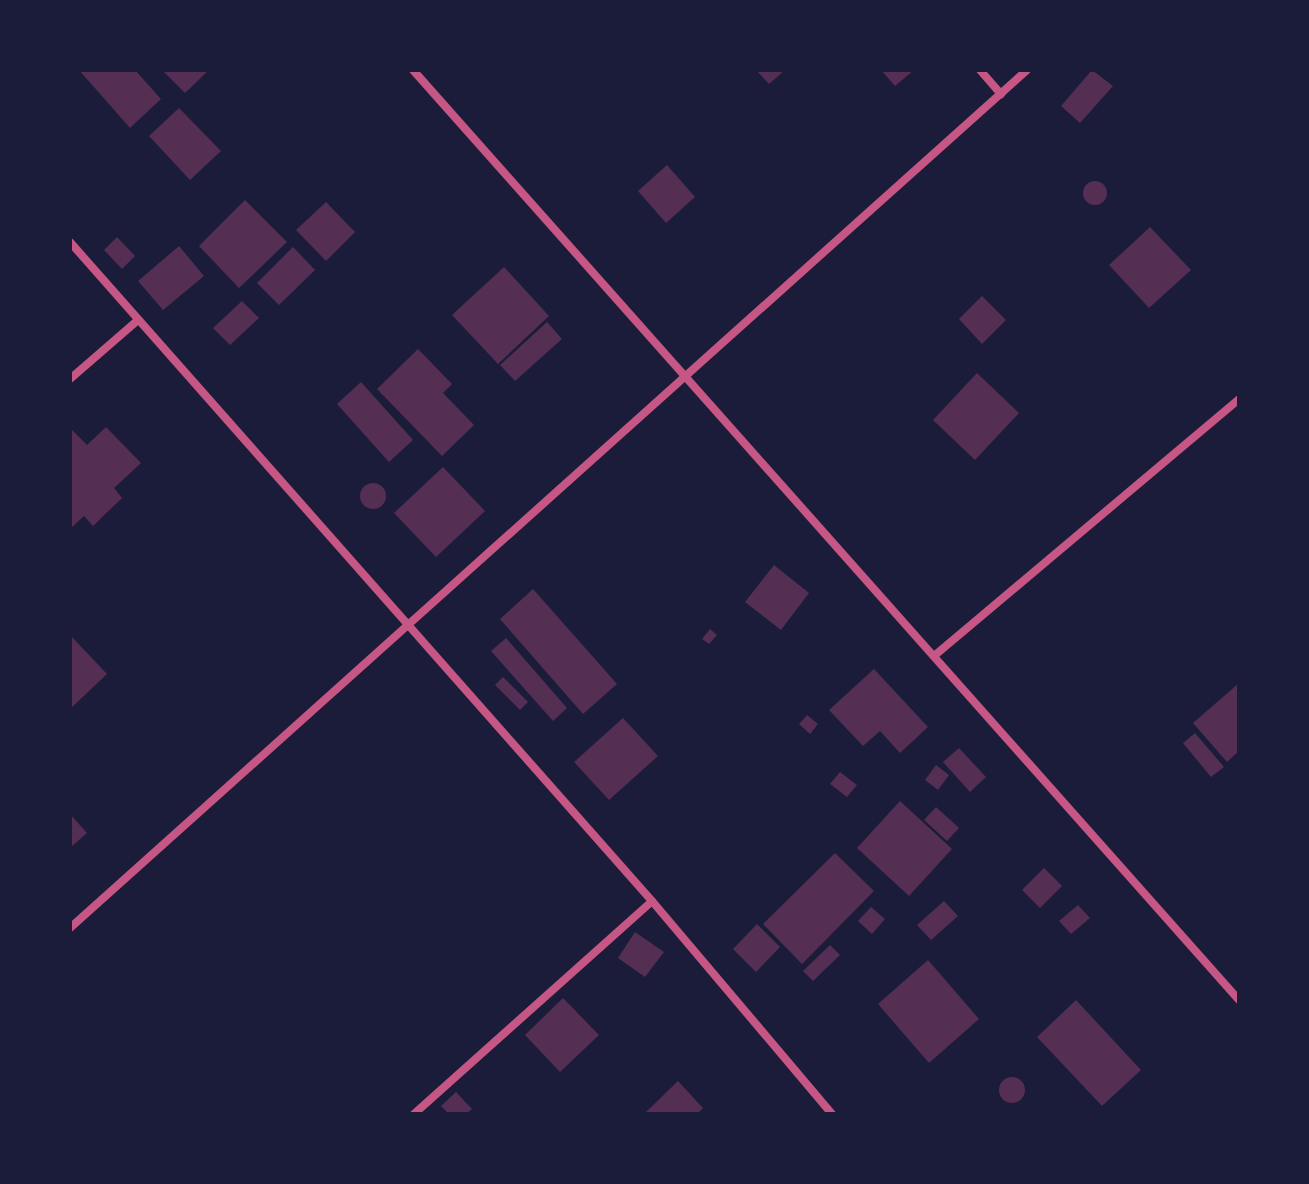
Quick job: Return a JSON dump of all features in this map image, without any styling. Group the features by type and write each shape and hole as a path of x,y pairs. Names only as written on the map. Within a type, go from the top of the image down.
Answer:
{"street":[{"path":"980,70 1001,94"},
{"path":"70,928 1027,70"},
{"path":"416,71 1239,1000"},
{"path":"70,242 405,627 652,901 832,1114"},
{"path":"70,379 138,320"},
{"path":"934,656 1239,399"},
{"path":"414,1114 652,901"}],"building":[{"path":"79,70 135,70 161,99 130,128"},
{"path":"162,70 209,70 185,93"},
{"path":"756,70 785,70 769,84"},
{"path":"881,70 914,70 895,86"},
{"path":"1092,70 1113,86 1080,123 1061,106"},
{"path":"179,108 221,151 190,180 149,136"},
{"path":"667,165 695,197 666,223 638,191"},
{"path":"1095,181 1104,184 1107,193 1104,202 1095,205 1086,202 1083,193 1086,184"},
{"path":"245,200 287,242 239,288 199,246"},
{"path":"326,202 355,232 326,261 296,230"},
{"path":"1150,227 1191,270 1149,308 1109,265"},
{"path":"117,237 135,256 122,269 104,250"},
{"path":"179,246 204,276 163,310 138,281"},
{"path":"293,247 315,270 279,305 257,283"},
{"path":"504,267 549,316 498,364 452,315"},
{"path":"982,296 1006,320 982,344 959,319"},
{"path":"242,301 259,318 230,345 213,328"},
{"path":"547,322 562,339 515,381 500,365"},
{"path":"418,349 452,384 443,393 474,425 442,456 377,389"},
{"path":"977,373 1019,413 975,460 933,420"},
{"path":"361,382 413,440 389,462 337,404"},
{"path":"106,427 141,463 114,488 122,498 93,526 84,516 72,527 70,428 87,445"},
{"path":"443,467 485,511 436,557 394,513"},
{"path":"373,483 382,487 386,496 382,505 373,509 364,505 360,496 364,487"},
{"path":"774,565 809,593 781,630 745,602"},
{"path":"533,589 617,684 583,714 500,619"},
{"path":"710,629 717,635 709,644 702,639"},
{"path":"72,637 107,674 70,709 70,639"},
{"path":"506,638 567,708 553,721 491,651"},
{"path":"874,669 928,727 900,753 880,731 863,746 829,710"},
{"path":"503,677 528,702 520,710 495,685"},
{"path":"1239,683 1239,751 1227,762 1193,723"},
{"path":"807,715 818,724 810,734 799,724"},
{"path":"623,718 658,756 609,800 574,762"},
{"path":"1195,733 1224,767 1211,777 1183,743"},
{"path":"959,748 986,777 970,792 943,762"},
{"path":"936,765 949,775 938,790 925,780"},
{"path":"840,772 857,785 847,797 830,784"},
{"path":"900,801 952,849 909,896 857,848"},
{"path":"936,807 959,828 947,841 924,820"},
{"path":"70,814 87,833 70,848"},
{"path":"835,853 874,891 802,964 763,924"},
{"path":"1044,868 1062,886 1040,908 1022,890"},
{"path":"944,901 958,916 931,940 917,925"},
{"path":"1078,905 1090,918 1071,934 1059,921"},
{"path":"871,907 885,919 872,934 858,921"},
{"path":"757,924 780,947 756,972 733,949"},
{"path":"635,932 664,952 645,977 618,958"},
{"path":"830,945 840,955 813,981 803,971"},
{"path":"928,960 979,1019 929,1063 878,1004"},
{"path":"563,998 599,1035 560,1072 525,1035"},
{"path":"1076,1000 1141,1070 1102,1106 1037,1037"},
{"path":"1012,1077 1021,1081 1025,1090 1021,1099 1012,1103 1003,1099 999,1090 1003,1081"},
{"path":"678,1081 703,1108 697,1114 644,1114"},
{"path":"456,1092 472,1109 466,1114 449,1114 441,1106"}]}
